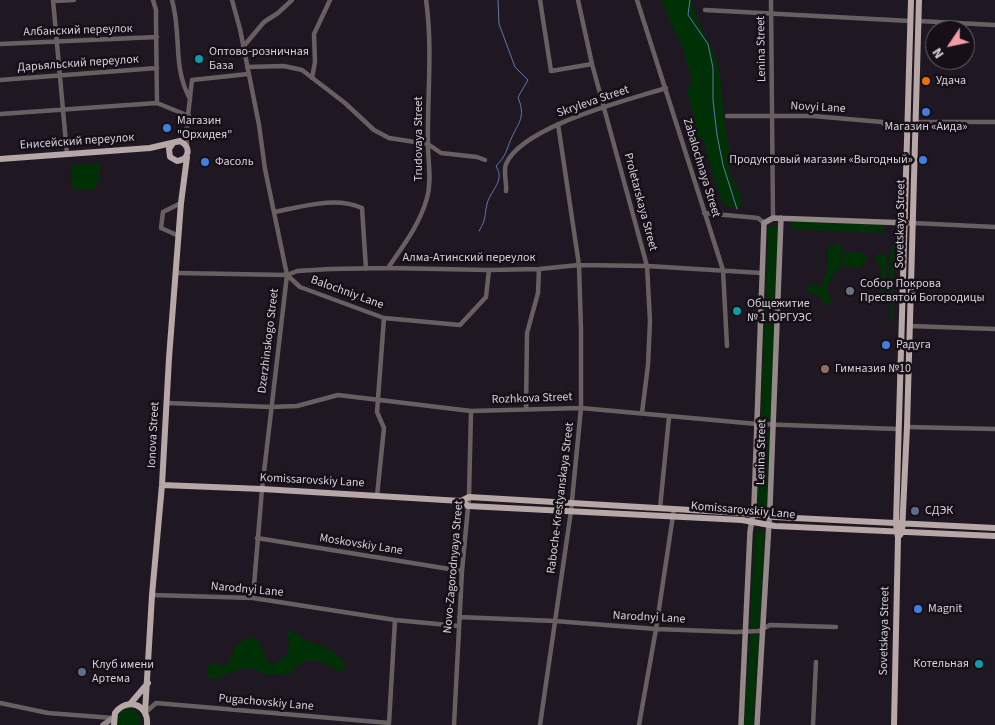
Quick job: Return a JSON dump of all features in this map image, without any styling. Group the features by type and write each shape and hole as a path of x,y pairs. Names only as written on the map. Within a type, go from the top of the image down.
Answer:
{"main road":[{"name":"Sovetskaya Street","path":"894,725 899,530 898,429 911,0"},
{"name":"Sovetskaya Street","path":"899,530 907,427 919,0"},
{"path":"172,158 169,149 173,143 180,141 187,146 188,153 182,188"},
{"name":"Енисейский переулок","path":"0,159 156,147 173,143"},
{"path":"156,147 165,151 181,170 182,188"},
{"path":"172,158 180,161 187,156"},
{"name":"Ionova Street","path":"147,725 145,713 152,595 162,485 182,188"},
{"path":"764,223 773,218 781,218 904,222 912,224"},
{"name":"Lenina Street","path":"757,725 770,517 781,218"},
{"name":"Lenina Street","path":"740,725 757,424 764,223"},
{"name":"Komissarovskiy Lane","path":"162,485 461,501 470,497 742,513 752,516 899,530 995,528"},
{"path":"461,501 468,506"},
{"name":"Komissarovskiy Lane","path":"468,506 742,520 769,525 995,536"},
{"path":"130,704 148,683"},
{"path":"103,725 113,722 118,708 130,704 136,705 145,713"}],"street":[{"path":"67,154 53,1 74,0"},
{"path":"153,0 156,10 157,103"},
{"path":"172,0 176,16 178,67 182,85 190,100"},
{"name":"Dzerzhinskogo Street","path":"232,0 244,47 287,275 262,489 253,598"},
{"path":"244,47 264,22 278,13 292,0"},
{"path":"312,78 315,62 314,34 330,0"},
{"name":"Trudovaya Street","path":"388,268 424,210 428,195 430,171 428,144 430,40 426,0"},
{"path":"540,0 551,71 592,64"},
{"name":"Proletarskaya Street","path":"578,0 592,64 647,266 650,321 648,365 642,413"},
{"name":"Zabalochnaya Street","path":"637,0 723,270 726,346"},
{"name":"Lenina Street","path":"771,0 773,218"},
{"path":"705,10 910,21"},
{"path":"918,21 995,25"},
{"name":"Албанский переулок","path":"0,44 157,37"},
{"path":"247,67 284,66 302,70 345,103 374,130 389,138 428,144 441,153 477,157 485,160"},
{"name":"Дарьяльский переулок","path":"0,80 157,68"},
{"path":"180,141 184,139 186,133 192,80 248,74"},
{"name":"Skryleva Street","path":"506,191 505,168 511,157 522,145 558,124 604,107 666,88"},
{"path":"0,114 157,103 189,116"},
{"name":"Novyi Lane","path":"727,116 813,116 882,122 888,128 906,129"},
{"path":"916,122 995,122"},
{"name":"Raboche-Krestyanskaya Street","path":"540,725 572,512 581,408 581,330 578,265 558,124"},
{"path":"186,133 187,146"},
{"path":"274,212 329,202 354,204 362,208 366,269"},
{"path":"178,236 161,228 163,212 181,203"},
{"path":"704,213 758,218 764,223"},
{"path":"912,224 995,227"},
{"name":"Алма-Атинский переулок","path":"176,273 287,275 297,271 322,270 388,268 489,270 539,269 578,265 647,266 762,273"},
{"path":"526,409 527,333 538,293 539,269"},
{"name":"Balochniy Lane","path":"287,275 300,287 384,318 460,324 486,297 489,270"},
{"path":"377,496 384,428 376,412 384,318"},
{"path":"910,326 995,330"},
{"name":"Rozhkova Street","path":"167,403 271,407 297,406 338,395 471,411 581,408 757,424 898,429"},
{"name":"Novo-Zagorodnyaya Street","path":"454,725 462,572 470,497 471,411"},
{"path":"660,508 669,417"},
{"path":"907,427 995,429"},
{"path":"639,725 674,509"},
{"name":"Moskovskiy Lane","path":"257,538 462,572"},
{"name":"Narodnyi Lane","path":"152,595 253,598 395,620 459,626"},
{"name":"Narodnyi Lane","path":"459,616 656,629 758,631 770,625 836,627"},
{"name":"Pugachovskiy Lane","path":"145,713 156,703 357,723 389,723 395,620"},
{"path":"813,725 816,662"},
{"path":"0,703 48,713 113,722"}],"green space":[{"path":"661,0 691,0 698,21 715,55 720,74 724,118 731,159 730,174 742,198 740,209 727,207 720,198 703,139 696,136 692,129 696,125 687,92 692,79 683,50"},
{"path":"100,164 100,182 96,183 95,190 73,189 71,185 71,165"},
{"path":"792,221 883,225 883,233 791,229"},
{"path":"768,226 778,226 771,419 761,419"},
{"path":"835,244 841,244 841,268 832,275 828,284 828,294 833,303 828,306 818,296 807,291 806,285 821,286 827,273 828,246 834,246"},
{"path":"893,245 895,245 892,322 890,323 890,254"},
{"path":"843,252 863,253 867,256 867,260 859,269 849,266 843,267"},
{"path":"880,253 887,256 886,292 880,291 881,267 876,261 876,256"},
{"path":"761,431 771,432 767,510 757,509"},
{"path":"755,531 765,531 759,628 750,628"},
{"path":"287,631 295,633 307,641 336,654 344,664 345,670 339,672 326,664 308,661 296,667 290,674 266,675 253,668 242,668 212,680 207,676 207,667 214,663 223,667 231,658 235,646 245,639 253,637 258,641 270,665 277,662 288,652"},
{"path":"750,634 759,634 753,725 744,725"},
{"path":"127,708 138,713 140,725 117,725 119,714"}],"waterway":[{"path":"479,231 482,227 488,201 498,181 499,173 496,166 504,156 520,119 521,110 518,97 528,80 515,67 499,24 498,0"},
{"path":"690,0 688,15 708,44 713,68 713,100 717,135 723,165 737,209"}],"place":[{"name":"Оптово-розничная База","path":"199,59"},
{"name":"Удача","path":"926,81"},
{"name":"Магазин «Аида»","path":"926,112"},
{"name":"Магазин \"Орхидея\"","path":"167,128"},
{"name":"Продуктовый магазин «Выгодный»","path":"923,160"},
{"name":"Фасоль","path":"205,162"},
{"name":"Собор Покрова Пресвятой Богородицы","path":"850,291"},
{"name":"Общежитие № 1 ЮРГУЭС","path":"737,311"},
{"name":"Радуга","path":"886,345"},
{"name":"Гимназия №10","path":"825,369"},
{"name":"СДЭК","path":"915,511"},
{"name":"Magnit","path":"918,609"},
{"name":"Котельная","path":"979,664"},
{"name":"Клуб имени Артема","path":"82,672"}]}
